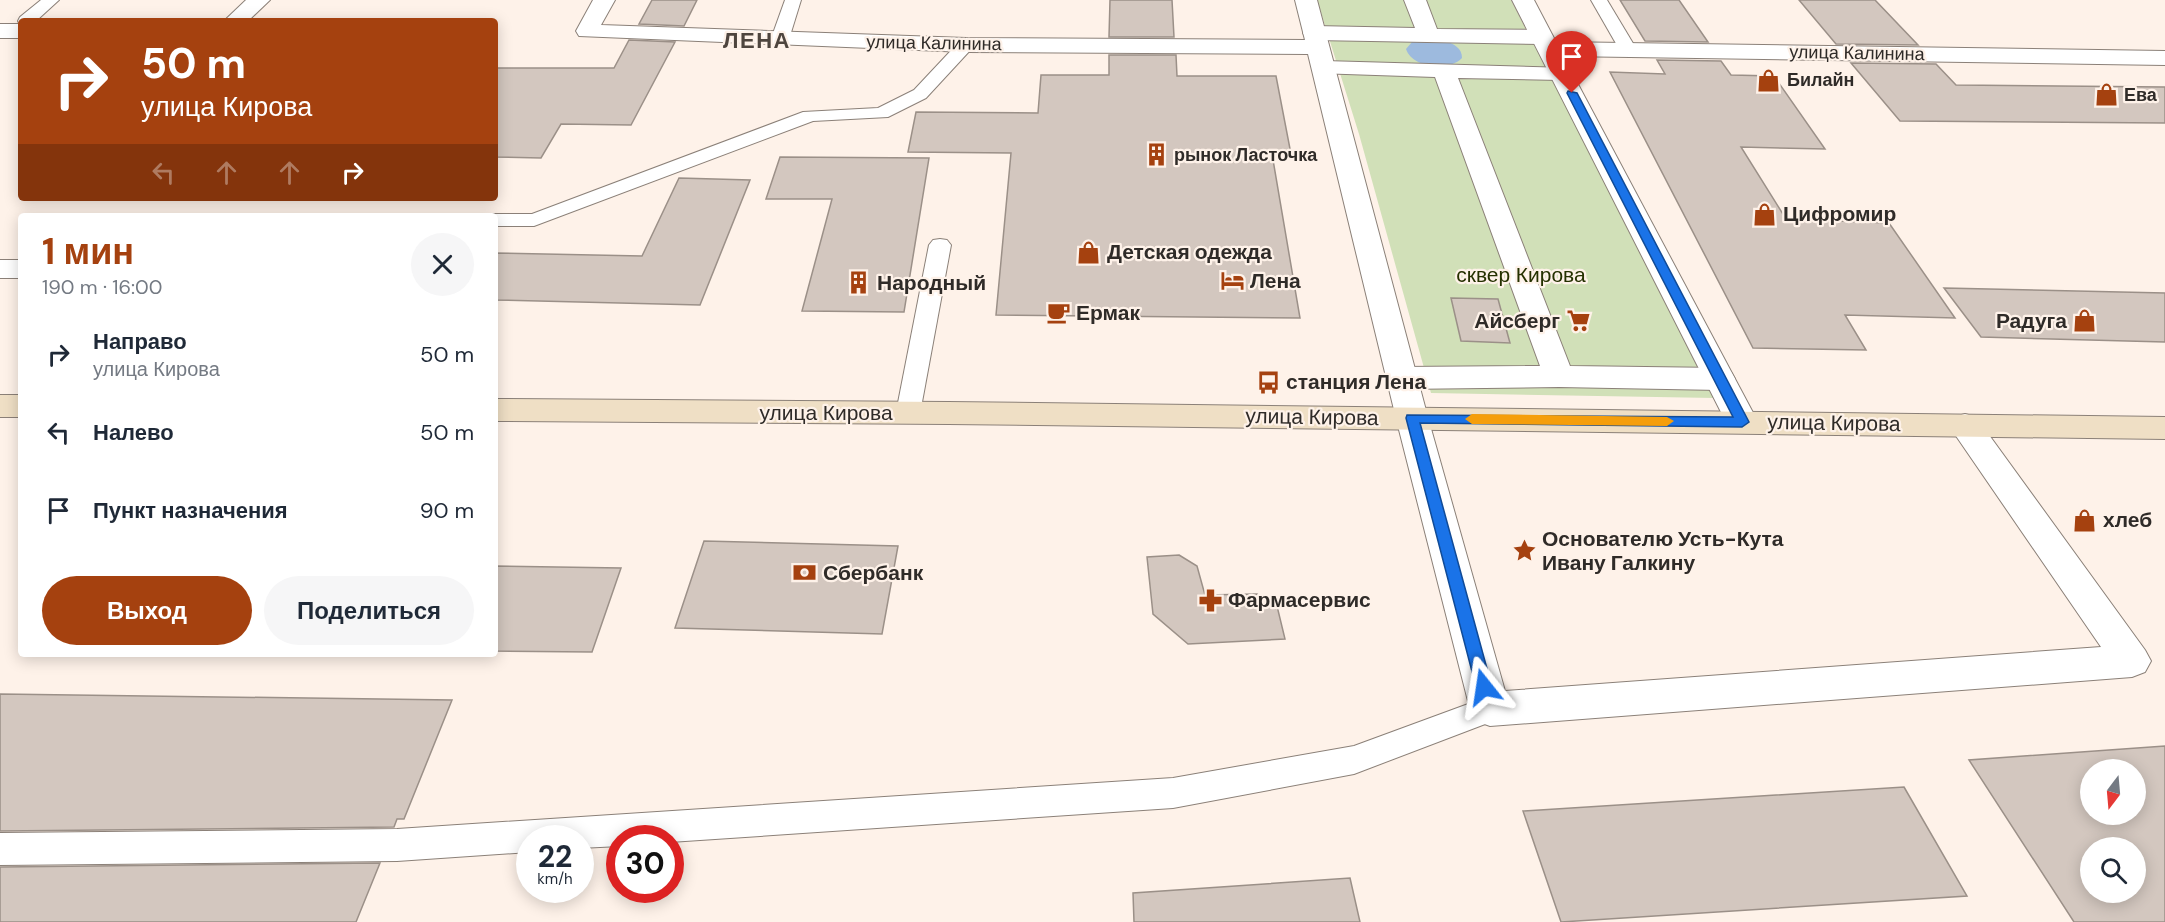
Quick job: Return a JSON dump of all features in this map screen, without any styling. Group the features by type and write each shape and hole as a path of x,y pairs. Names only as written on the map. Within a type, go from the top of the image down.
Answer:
{"main road":[{"path":"0,406 18,406"},
{"name":"улица Кирова","path":"498,410 1412,418 2165,428"}],"street":[{"path":"238,18 259,0"},
{"name":"улица Калинина","path":"604,0 587,31 966,45 1319,49"},
{"path":"1306,0 1412,418 1490,709 2132,661 1965,425"},
{"path":"1415,0 1428,35"},
{"path":"1523,0 1742,422"},
{"path":"1428,35 1454,40 1467,47 1472,54 1470,61 1462,67 1444,70 1319,49 1428,35"},
{"path":"1428,35 1407,39 1402,43 1399,50 1403,57 1411,63 1432,70 1561,73"},
{"name":"улица Калинина","path":"1428,35 1628,50 2165,58"},
{"path":"1444,70 1558,376"},
{"path":"0,269 18,269"},
{"path":"1402,378 1558,376 1720,379"}],"lane":[{"path":"28,18 51,0"},
{"path":"780,39 793,0"},
{"path":"1599,0 1628,50"},
{"path":"498,220 534,220 810,116 881,113 920,94 966,45"},
{"path":"908,413 940,245"},
{"path":"0,849 397,845 1173,793 1354,760 1490,709"}],"green space":[{"name":"сквер Кирова","path":"1317,0 1511,0 1715,398 1431,393 1359,134"}],"water":[{"path":"1445,41 1457,47 1462,55 1462,58 1449,65 1423,64 1415,60 1406,49 1412,42"}],"building":[{"path":"652,0 697,0 684,26 639,24"},
{"path":"1110,0 1172,0 1174,37 1109,37"},
{"path":"1620,0 1679,0 1708,42 1645,41"},
{"path":"1799,0 1875,0 1918,45 1836,44"},
{"path":"629,40 675,42 631,125 561,124 541,158 498,157 498,68 614,68"},
{"path":"1109,55 1176,55 1177,76 1276,76 1291,154 1272,154 1300,318 996,315 1011,153 908,152 916,112 1038,113 1041,75 1109,75"},
{"path":"1657,60 1721,61 1731,75 1774,76 1825,149 1741,147 1786,219 1889,223 1955,318 1845,315 1866,350 1753,348 1610,72 1665,74"},
{"path":"1851,63 1936,64 1956,85 2165,87 2165,123 1900,121"},
{"path":"780,157 929,158 904,312 802,311 832,199 766,199"},
{"path":"679,178 750,180 700,305 498,300 498,253 642,256"},
{"path":"1944,288 2165,293 2165,342 1981,337"},
{"path":"1451,298 1498,299 1510,343 1461,341"},
{"path":"704,541 898,546 882,634 675,628"},
{"name":"Фармасервис","path":"1179,555 1197,566 1205,595 1257,594 1277,606 1285,639 1188,644 1153,614 1147,557"},
{"path":"498,566 621,568 592,652 498,651"},
{"path":"0,694 452,700 404,819 397,819 394,827 0,831"},
{"path":"2165,746 2165,922 2074,922 1969,760"},
{"path":"1904,787 1967,896 1561,922 1523,811"},
{"path":"380,863 356,922 0,922 0,867"},
{"path":"1350,878 1360,922 1134,922 1133,893"}],"slow traffic":[{"path":"1472,419 1667,421"}],"place":[{"name":"Билайн","path":"1769,80"},
{"name":"Ева","path":"2106,95"},
{"name":"рынок Ласточка","path":"1156,155"},
{"name":"Цифромир","path":"1765,214"},
{"name":"Детская одежда","path":"1089,252"},
{"name":"Лена","path":"1232,281"},
{"name":"Народный","path":"859,283"},
{"name":"Ермак","path":"1058,313"},
{"name":"Айсберг","path":"1578,321"},
{"name":"Радуга","path":"2085,321"},
{"name":"станция Лена","path":"1268,382"},
{"name":"хлеб","path":"2085,520"},
{"name":"Основателю Усть-Кута Ивану Галкину","path":"1524,551"},
{"name":"Сбербанк","path":"805,573"},
{"name":"Фармасервис","path":"1210,600"}],"district":[{"name":"ЛЕНА","path":"757,40"}],"route":[{"path":"1484,687 1412,418 1742,422 1572,93"}]}
